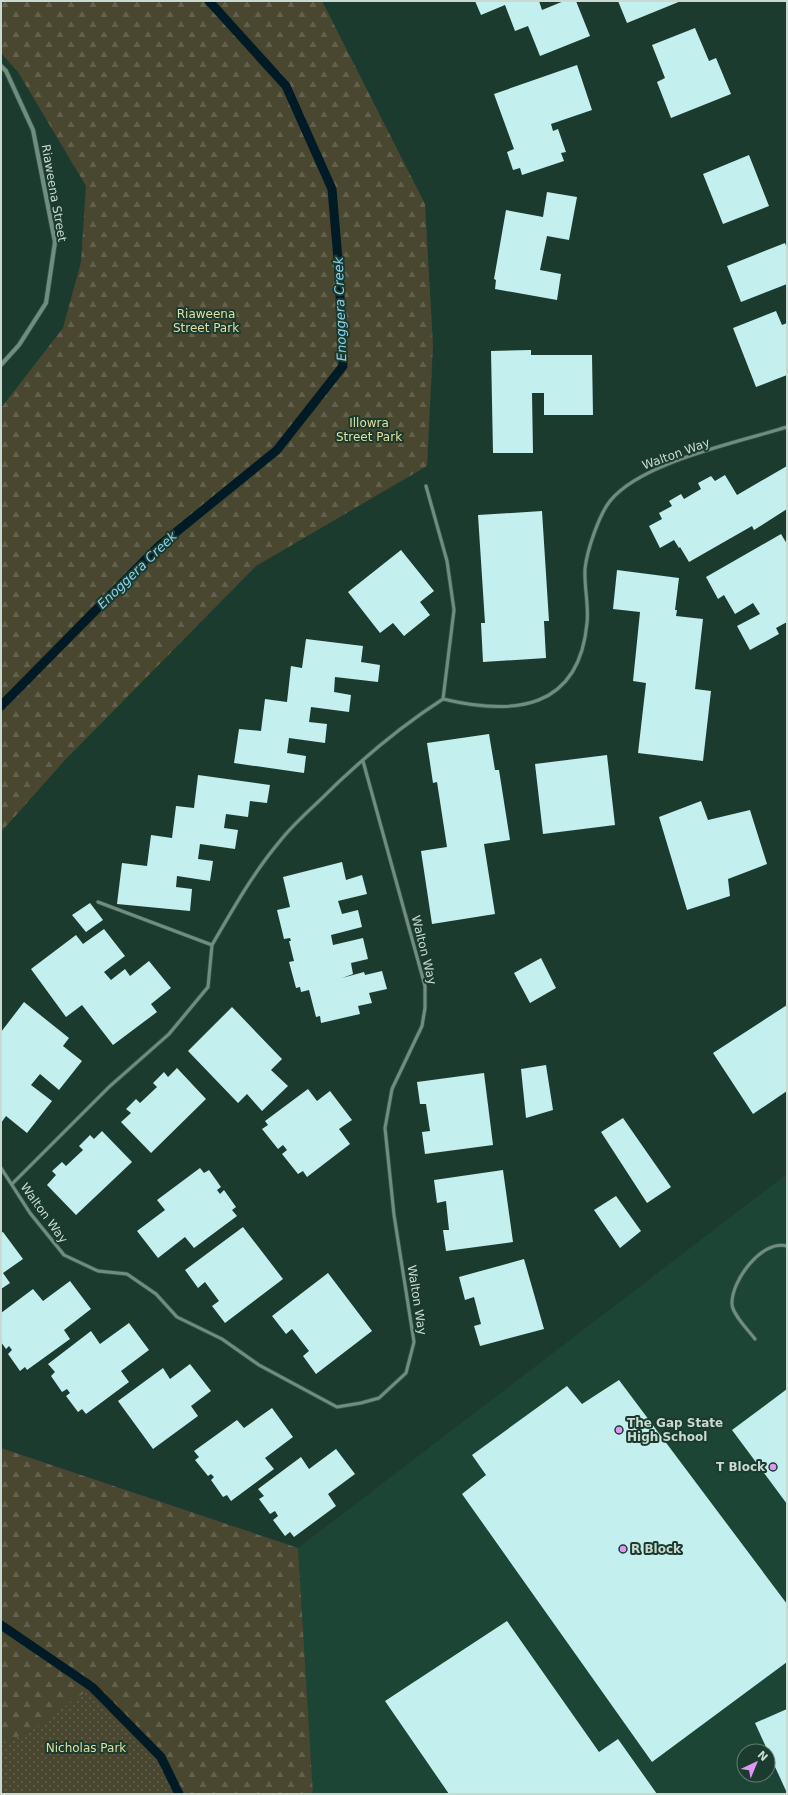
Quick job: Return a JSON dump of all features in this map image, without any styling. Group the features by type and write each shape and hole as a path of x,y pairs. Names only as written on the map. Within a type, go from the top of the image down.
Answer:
{"street":[{"name":"Riaweena Street","path":"1,66 6,71 33,130 55,242 46,303 18,345 1,365"}],"lane":[{"name":"Walton Way","path":"12,1184 109,1087 169,1034 208,987 212,946 241,893 280,840 328,792 421,713 443,700 484,708 534,703 554,693 570,676 582,649 587,622 585,568 595,529 610,501 630,482 652,470 688,457 787,427"},
{"path":"426,486 447,561 454,610 443,700"},
{"name":"Walton Way","path":"1,1168 30,1213 64,1254 98,1271 127,1274 156,1294 177,1317 222,1340 259,1365 338,1407 379,1398 406,1373 414,1342 394,1215 385,1128 392,1089 422,1026 425,1008 425,986 363,761"},
{"path":"98,902 212,946"},
{"path":"756,1339 740,1320 731,1305 735,1283 744,1270 763,1252 781,1244 787,1246"}],"shaded area":[{"name":"The Gap State High School","path":"787,1174 787,1794 313,1794 298,1548"}],"green space":[{"name":"Riaweena Street Park","path":"1,1 322,1 425,204 433,345 427,466 256,566 65,760 1,832 1,408 63,328 81,262 86,186 18,72 1,53"},
{"path":"1,1448 298,1548 313,1794 87,1794 34,1729 1,1745"},
{"name":"Nicholas Park","path":"92,1687 161,1757 179,1794 1,1794 1,1745 34,1729"}],"building":[{"path":"475,1 539,1 542,10 564,1 576,1 590,36 540,56 528,26 515,31 505,5 481,15"},
{"path":"618,1 681,1 627,23"},
{"path":"695,28 709,61 716,58 731,94 671,118 657,82 665,78 652,45"},
{"path":"577,65 592,110 551,124 553,131 558,129 566,152 561,153 564,161 522,175 520,168 513,170 507,152 514,149 494,94"},
{"path":"749,155 769,206 723,224 703,174"},
{"path":"547,192 577,197 569,240 547,236 540,270 561,274 557,300 495,289 496,280 494,279 506,210 543,217"},
{"path":"785,243 787,249 787,284 741,302 727,266"},
{"path":"776,311 782,325 787,323 787,375 756,387 733,328"},
{"path":"531,350 531,355 592,355 593,415 544,415 544,393 532,393 533,453 493,453 491,351"},
{"path":"787,466 787,509 754,530 752,526 689,562 674,540 660,548 649,526 662,519 659,513 672,506 669,501 681,494 684,499 701,489 698,483 711,476 715,481 725,475 737,495"},
{"path":"542,511 549,621 544,621 546,658 483,662 481,623 485,623 478,515"},
{"path":"781,534 787,544 787,622 776,628 779,634 750,650 737,626 760,614 753,603 735,614 724,595 718,599 706,577"},
{"path":"401,550 434,591 420,602 430,615 404,636 393,623 380,633 348,592"},
{"path":"617,570 679,578 675,610 677,610 676,616 703,619 695,689 711,691 703,761 638,753 646,683 633,681 640,612 613,609"},
{"path":"306,639 363,646 361,662 380,665 378,682 335,677 334,692 351,695 349,712 311,707 309,722 327,724 325,743 289,738 287,753 306,756 304,773 234,763 239,729 261,731 265,699 287,702 291,666 302,668"},
{"path":"489,734 495,770 499,770 510,840 484,844 495,914 432,924 421,851 447,847 437,782 433,783 427,743"},
{"path":"607,755 615,825 543,834 535,764"},
{"path":"198,775 270,785 267,803 250,801 248,817 226,814 224,828 238,830 235,849 200,844 198,859 213,861 210,881 177,876 176,887 192,889 190,911 117,904 122,863 147,866 151,835 172,838 176,806 194,808"},
{"path":"701,801 708,820 750,810 767,864 728,879 730,896 687,910 659,817"},
{"path":"342,862 346,880 362,875 367,894 338,901 342,914 358,910 362,927 331,935 333,945 363,938 368,959 351,963 353,974 342,978 364,972 365,975 382,971 387,989 369,993 372,1003 358,1006 360,1014 321,1023 320,1016 316,1017 309,990 301,992 300,987 296,988 289,962 294,961 289,941 291,941 290,938 284,939 277,910 290,907 283,877"},
{"path":"90,903 103,920 86,932 72,915"},
{"path":"104,929 125,956 104,972 111,980 125,969 130,976 149,961 171,988 151,1004 157,1012 113,1045 82,1005 66,1017 31,969 76,935 83,944"},
{"path":"541,958 556,988 530,1003 514,973"},
{"path":"24,1002 69,1038 63,1046 82,1061 59,1090 40,1074 31,1085 52,1101 27,1133 6,1116 1,1123 1,1032"},
{"path":"787,1005 787,1091 753,1114 713,1053"},
{"path":"232,1007 282,1059 271,1070 288,1086 262,1111 247,1094 238,1103 188,1051"},
{"path":"546,1065 553,1110 526,1118 521,1069"},
{"path":"177,1068 206,1099 151,1153 121,1122 131,1113 126,1109 136,1099 140,1103 157,1087 153,1083 164,1072 168,1077"},
{"path":"484,1073 493,1145 425,1154 422,1132 430,1131 426,1104 420,1104 417,1082"},
{"path":"308,1089 317,1101 330,1091 352,1120 339,1129 350,1144 307,1177 303,1171 298,1174 282,1154 287,1150 283,1145 278,1149 262,1129 268,1125 265,1121"},
{"path":"623,1118 671,1187 647,1203 601,1132"},
{"path":"102,1131 132,1162 76,1215 47,1185 56,1175 52,1171 62,1162 66,1166 83,1150 79,1146 90,1135 94,1139"},
{"path":"200,1168 204,1173 209,1170 221,1187 217,1190 220,1194 224,1190 236,1207 232,1210 237,1216 194,1248 185,1237 158,1258 137,1231 165,1210 157,1200"},
{"path":"503,1170 513,1242 446,1251 443,1230 449,1230 446,1201 437,1203 434,1180"},
{"path":"616,1196 641,1231 620,1248 594,1210"},
{"path":"243,1227 283,1279 225,1323 212,1306 219,1301 205,1282 198,1288 185,1270"},
{"path":"3,1232 23,1259 3,1273 10,1283 1,1289 1,1233"},
{"path":"524,1259 544,1329 480,1346 474,1326 481,1324 474,1297 465,1300 459,1277"},
{"path":"328,1273 372,1331 316,1374 303,1356 309,1351 292,1329 286,1334 272,1316"},
{"path":"70,1281 91,1309 64,1330 70,1339 27,1370 25,1367 20,1371 8,1354 12,1350 9,1346 6,1349 1,1342 1,1313 33,1289 43,1301"},
{"path":"129,1323 149,1350 121,1371 129,1382 86,1414 82,1409 78,1412 66,1396 70,1393 67,1389 62,1392 51,1376 55,1372 48,1364 91,1331 100,1344"},
{"path":"190,1364 211,1391 191,1406 198,1416 153,1449 118,1401 163,1368 170,1379"},
{"name":"R Block","path":"619,1380 787,1604 787,1662 652,1762 462,1494 486,1475 472,1455 567,1386 582,1404"},
{"name":"T Block","path":"787,1389 787,1504 732,1430"},
{"path":"272,1408 293,1437 265,1458 274,1469 231,1501 227,1495 223,1497 211,1480 214,1477 211,1474 208,1476 195,1460 199,1457 194,1451 237,1420 244,1428"},
{"path":"336,1449 355,1474 328,1494 336,1506 294,1537 290,1532 285,1536 273,1520 278,1516 275,1511 270,1514 259,1499 264,1496 258,1489 301,1457 309,1469"},
{"path":"507,1621 599,1752 618,1739 657,1794 449,1794 385,1701"},
{"path":"787,1709 787,1793 776,1769 776,1743 764,1743 755,1723"}],"waterway":[{"name":"Enoggera Creek","path":"1,706 159,546 277,450 343,366 339,271 332,189 286,86 209,1"},
{"name":"Enoggera Creek","path":"1,1625 92,1687 161,1757 179,1794"}],"place":[{"name":"The Gap State High School","path":"619,1430"},
{"name":"T Block","path":"773,1467"},
{"name":"R Block","path":"623,1549"}],"park label":[{"name":"Illowra Street Park","path":"369,430"}]}
